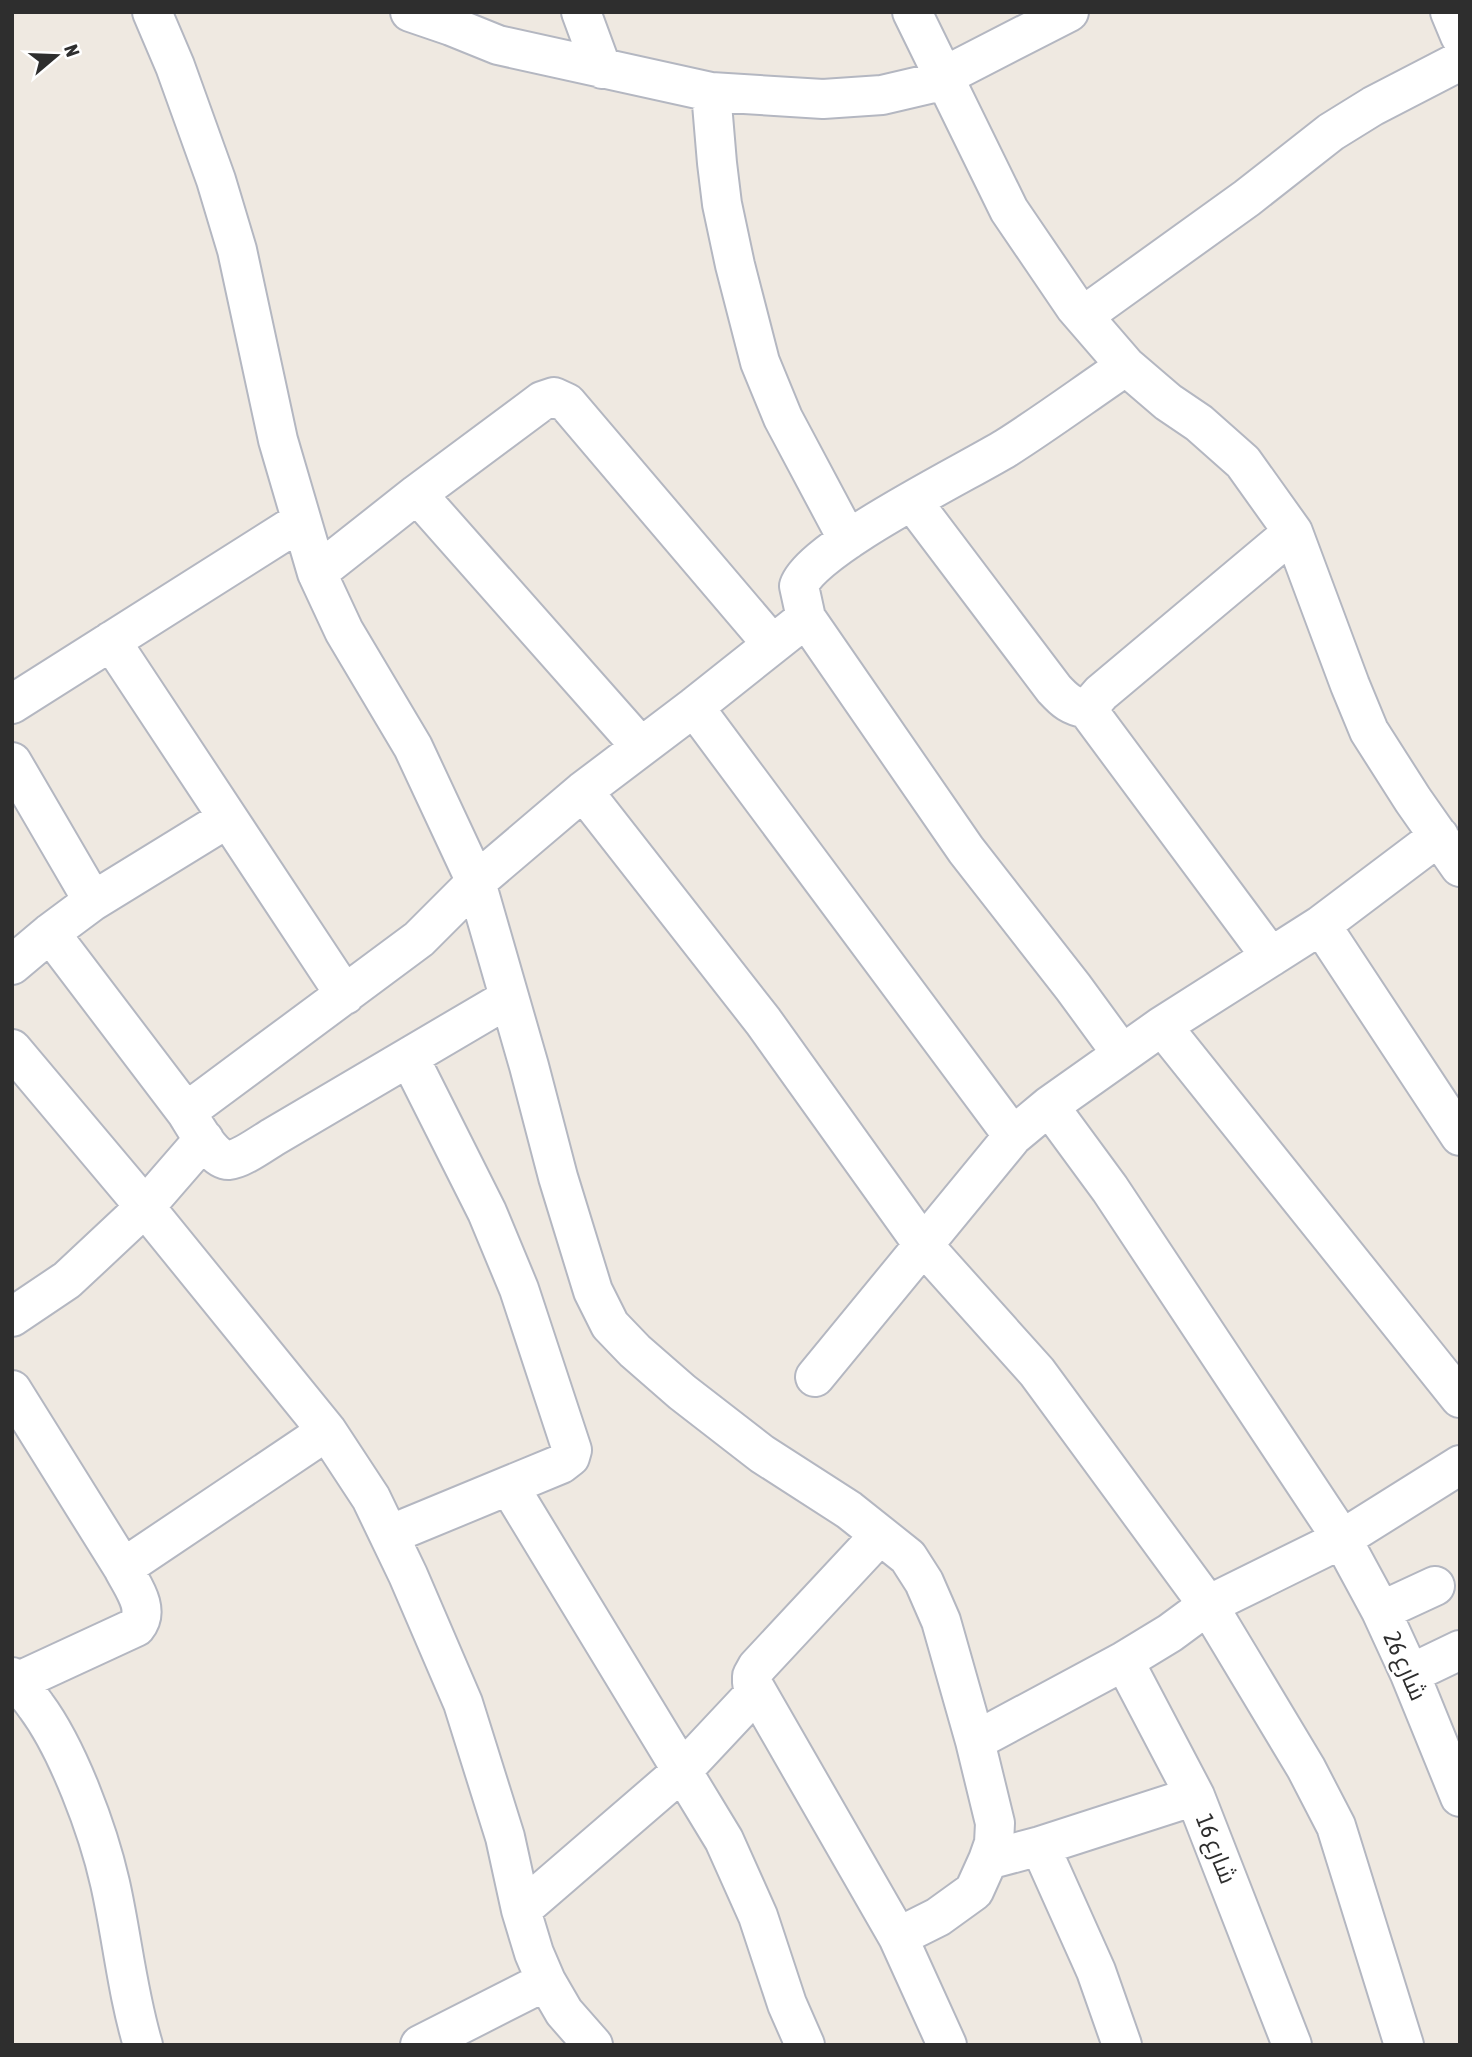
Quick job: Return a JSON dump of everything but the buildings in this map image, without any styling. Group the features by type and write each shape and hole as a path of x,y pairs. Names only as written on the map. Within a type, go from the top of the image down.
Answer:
{"street":[{"path":"152,12 212,167 237,250 278,440 317,573 345,631 413,747 476,882 558,1177 593,1291 610,1325 635,1352 682,1392 762,1454 849,1510 908,1558 924,1582 941,1621 995,1823 994,1843 974,1891 938,1917 898,1937"},
{"path":"410,12 498,45 711,92 823,99 882,95 929,84 1069,12"},
{"path":"581,12 602,69"},
{"path":"816,1377 1013,1136 1049,1106 1162,1026 1321,925 1448,836 1369,731 1293,532 1243,462 1199,423 1168,402 1126,366 1075,307 1009,210 912,12"},
{"path":"1450,12 1460,36"},
{"path":"1083,316 1247,198 1331,132 1373,106 1460,61"},
{"path":"711,92 722,204 760,362 783,418 848,540"},
{"path":"1122,1054 966,850 806,618 799,586 805,573 848,540 1007,447 1126,366"},
{"path":"317,573 542,401 554,397 567,403 772,644"},
{"path":"417,494 641,747"},
{"path":"912,501 1054,689 1074,707 1087,709 1272,957"},
{"path":"12,704 301,521"},
{"path":"1087,709 1101,693 1293,532"},
{"path":"12,1317 67,1280 145,1207 195,1126 345,995 419,939 476,882 583,791 806,618"},
{"path":"111,641 345,995"},
{"path":"694,707 1013,1136"},
{"path":"12,762 93,901"},
{"path":"583,791 763,1021 924,1246 1037,1372 1208,1605 1306,1768 1336,1826 1404,2045"},
{"path":"12,965 93,901 228,818"},
{"path":"1321,925 1460,1136"},
{"path":"50,933 218,1156 227,1160 236,1158 509,998"},
{"path":"1162,1026 1460,1398"},
{"path":"12,1049 327,1431 371,1498 408,1575 463,1703 505,1837 521,1910 534,1953 564,2012 593,2045"},
{"path":"389,1535 561,1464 570,1457 572,1450 519,1289 487,1213 409,1057"},
{"name":"شارع 26","path":"1049,1106 1118,1200 1342,1539 1381,1611 1410,1674 1460,1797"},
{"path":"12,1390 123,1568 142,1606 141,1621 136,1628 15,1680 37,1707 63,1751 92,1822 110,1881 122,1953 143,2045"},
{"path":"123,1568 327,1431"},
{"path":"975,1741 1124,1661 1170,1633 1208,1605 1342,1539 1460,1465"},
{"path":"509,1486 723,1840 758,1916 786,2004 805,2045"},
{"path":"880,1535 757,1667 752,1675 752,1683 898,1937 936,2040"},
{"path":"1381,1611 1435,1586"},
{"path":"1410,1674 1460,1650"},
{"name":"شارع 16","path":"1124,1661 1195,1796 1292,2045"},
{"path":"521,1910 681,1772 756,1692"},
{"path":"988,1860 1195,1796"},
{"path":"1040,1846 1096,1971 1122,2045"},
{"path":"420,2045 546,1981"}]}
